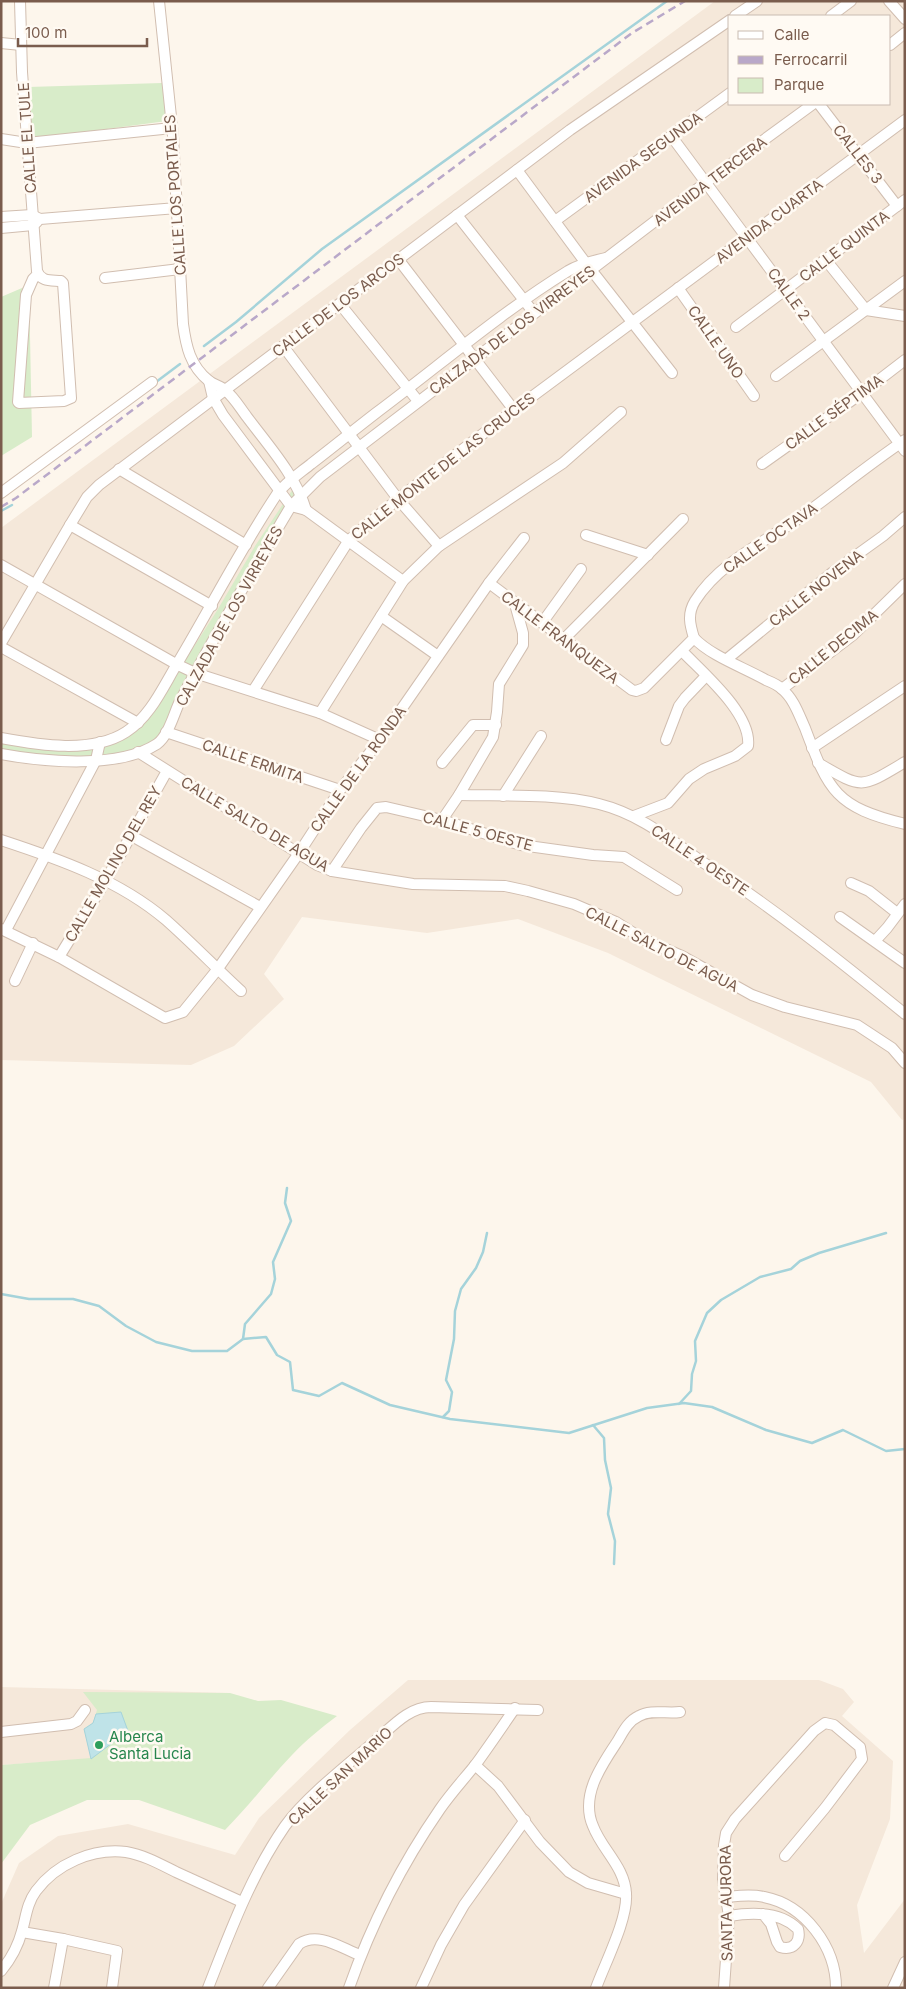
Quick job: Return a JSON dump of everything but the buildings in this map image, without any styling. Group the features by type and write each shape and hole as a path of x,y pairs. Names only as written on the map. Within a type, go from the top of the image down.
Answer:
{"street":[{"name":"CALLE EL TULE","path":"20,1 27,143 32,184 38,274"},
{"name":"CALLE LOS PORTALES","path":"159,1 172,128 178,208 183,324 186,342 193,365 210,381 225,390 292,479 302,494 306,510"},
{"path":"736,15 757,1"},
{"path":"832,15 851,1"},
{"path":"889,1 905,20"},
{"name":"CALLE DE LOS ARCOS","path":"1,643 87,497 119,469 570,130 728,21"},
{"path":"891,43 905,33"},
{"path":"1,43 21,45"},
{"name":"AVENIDA SEGUNDA","path":"555,221 728,94"},
{"name":"AVENIDA TERCERA","path":"607,258 812,105"},
{"name":"CALLES 3","path":"820,105 901,203"},
{"name":"AVENIDA CUARTA","path":"632,320 748,238 905,120"},
{"path":"1,139 27,143 172,128"},
{"name":"CALLE 2","path":"672,136 823,342 903,445"},
{"path":"517,170 585,262 672,373"},
{"name":"CALLE QUINTA","path":"736,327 901,203"},
{"path":"1,228 35,220 178,208"},
{"path":"457,216 534,314"},
{"path":"1,217 35,220"},
{"name":"CALZADA DE LOS VIRREYES","path":"1,738 46,746 88,744 118,737 138,723 212,606 279,491 349,434 525,301 568,271 585,262 607,258"},
{"name":"CALZADA DE LOS VIRREYES","path":"1,754 49,761 96,760 125,756 158,743 166,732 213,638 291,506 302,494 359,447 607,258"},
{"path":"398,259 514,410"},
{"path":"825,259 866,310 905,316"},
{"path":"105,278 180,269"},
{"path":"38,274 43,279 61,281 63,283 71,398 64,401 19,403 26,295 38,274"},
{"path":"776,376 905,281"},
{"name":"CALLE UNO","path":"678,288 754,396"},
{"path":"340,304 418,402"},
{"name":"CALLE MONTE DE LAS CRUCES","path":"253,691 349,540 398,499 632,320"},
{"path":"283,346 398,499 439,546"},
{"name":"CALLE SÉPTIMA","path":"762,464 905,360"},
{"path":"210,381 212,398 254,458 291,506 306,510 403,581"},
{"path":"1,493 152,382"},
{"path":"320,713 403,581 439,546 563,464 621,412"},
{"name":"CALLE OCTAVA","path":"694,638 689,620 694,603 703,589 719,573 903,445"},
{"path":"119,469 246,545"},
{"name":"CALLE NOVENA","path":"728,659 834,572 883,536 905,517"},
{"path":"564,639 683,519"},
{"path":"70,525 212,606"},
{"path":"586,535 648,555"},
{"name":"CALLE DE LA RONDA","path":"59,957 165,1018 183,1012 217,970 299,853 340,790 380,740 489,583 524,538"},
{"path":"1,565 195,673 320,713 380,740"},
{"path":"542,623 581,569"},
{"name":"CALLE FRANQUEZA","path":"489,583 632,690 636,691 644,688 682,651"},
{"name":"CALLE DECIMA","path":"782,689 853,635 905,584"},
{"path":"442,820 459,796 493,737 496,725 499,684 523,645 523,633 515,604"},
{"path":"381,616 438,656"},
{"path":"634,816 668,803 689,779 704,769 735,756 748,746 746,733 733,704 682,651 694,638 706,650 728,659 782,689 792,700 798,712 826,780 847,803 865,812 905,824"},
{"path":"1,648 138,723"},
{"path":"666,740 685,698 706,676"},
{"path":"812,748 904,688"},
{"path":"442,763 474,725 496,725"},
{"name":"CALLE ERMITA","path":"166,732 340,790"},
{"path":"502,796 542,736"},
{"path":"59,957 3,930 96,760 100,742"},
{"name":"CALLE SALTO DE AGUA","path":"138,752 317,865 332,871 413,884 505,886 574,904 616,922 643,939 682,956 760,999 862,1028 892,1048 905,1063"},
{"path":"817,762 853,782 863,784 877,779 905,762"},
{"name":"CALLE MOLINO DEL REY","path":"59,957 106,880 167,771"},
{"name":"CALLE 4 OESTE","path":"459,796 563,798 599,804 634,816 666,835 748,892 905,1014"},
{"name":"CALLE 5 OESTE","path":"332,871 377,808 386,807 442,820 521,845 593,856 624,858 677,890"},
{"path":"130,835 260,907"},
{"path":"1,840 45,854 106,880 166,920 217,970 242,991"},
{"path":"851,883 869,891 898,913"},
{"path":"875,941 905,904"},
{"path":"840,917 905,963"},
{"path":"15,981 33,943"},
{"name":"CALLE SAN MARIO","path":"208,1988 242,1902 286,1824 348,1764 408,1713 422,1707 538,1710"},
{"path":"349,1988 360,1956 386,1899 413,1851 441,1808 516,1708"},
{"path":"1,1732 70,1724 77,1721 85,1710"},
{"path":"596,1988 620,1925 626,1894 619,1869 600,1842 591,1824 589,1804 593,1784 600,1767 630,1721 640,1715 652,1712 680,1712"},
{"name":"SANTA AURORA","path":"724,1988 729,1916 725,1897 723,1856 726,1833 735,1819 814,1731 825,1723 834,1725 860,1747 862,1754 860,1763 785,1856"},
{"path":"475,1765 498,1786 552,1856 569,1872 588,1883 626,1894"},
{"path":"421,1988 441,1945 464,1905 525,1820"},
{"path":"1,1971 15,1952 22,1932 26,1911 35,1892 49,1877 65,1865 84,1857 106,1852 127,1852 148,1858 242,1902"},
{"path":"725,1897 747,1895 764,1897 782,1902 798,1912 813,1926 827,1947 834,1964 836,1988"},
{"path":"729,1916 762,1914"},
{"path":"22,1932 117,1951 112,1988"},
{"path":"54,1988 63,1939"},
{"path":"268,1988 299,1944 305,1940 320,1939 360,1956"},
{"path":"893,1988 905,1962"}],"shaded area":[{"path":"715,1 905,1 905,1119 902,1120 871,1082 608,953 518,919 427,933 302,917 264,974 284,999 234,1046 191,1065 1,1060 1,528"},
{"path":"408,1680 819,1680 843,1689 854,1702 842,1716 893,1761 890,1819 857,1905 864,1953 905,1899 905,1988 1,1988 1,1904 19,1863 58,1836 128,1824 235,1855 259,1818 350,1730"},
{"path":"1,1687 230,1693 91,1759 1,1765"}],"green space":[{"path":"162,83 167,121 31,139 28,87"},
{"path":"29,285 32,437 1,456 1,297"},
{"path":"293,489 301,497 198,669 166,743 124,758 1,756 1,739 47,747 124,737 145,723 218,609 255,546"},
{"path":"83,1692 230,1693 258,1701 281,1700 337,1716 297,1750 225,1830 139,1800 87,1800 30,1825 1,1864 1,1765 91,1758 84,1729 93,1723 97,1710"}],"water":[{"name":"Alberca Santa Lucia","path":"121,1712 128,1731 91,1759 84,1729 93,1723 96,1714"}],"waterway":[{"path":"204,346 236,322 322,249 667,1"},
{"path":"156,382 180,364"},
{"path":"1,511 12,505"},
{"path":"243,1339 245,1324 271,1294 275,1279 273,1262 291,1221 285,1203 287,1188"},
{"path":"443,1417 449,1411 452,1392 446,1380 454,1339 455,1311 461,1289 476,1268 483,1252 487,1233"},
{"path":"679,1404 691,1391 692,1374 696,1361 695,1341 707,1313 721,1300 760,1277 791,1269 800,1261 819,1253 886,1233"},
{"path":"1,1294 29,1299 73,1299 99,1306 126,1326 156,1342 192,1351 227,1351 243,1339 266,1337 277,1355 290,1362 293,1390 319,1396 342,1383 390,1405 450,1419 569,1433 647,1408 684,1403 712,1407 766,1430 812,1443 843,1430 886,1451 905,1449"},
{"path":"593,1425 604,1438 605,1460 611,1488 608,1514 615,1541 614,1564"}],"railway":[{"path":"1,507 16,498 632,33 685,1"}],"place":[{"name":"Alberca Santa Lucia","path":"99,1745"}]}
